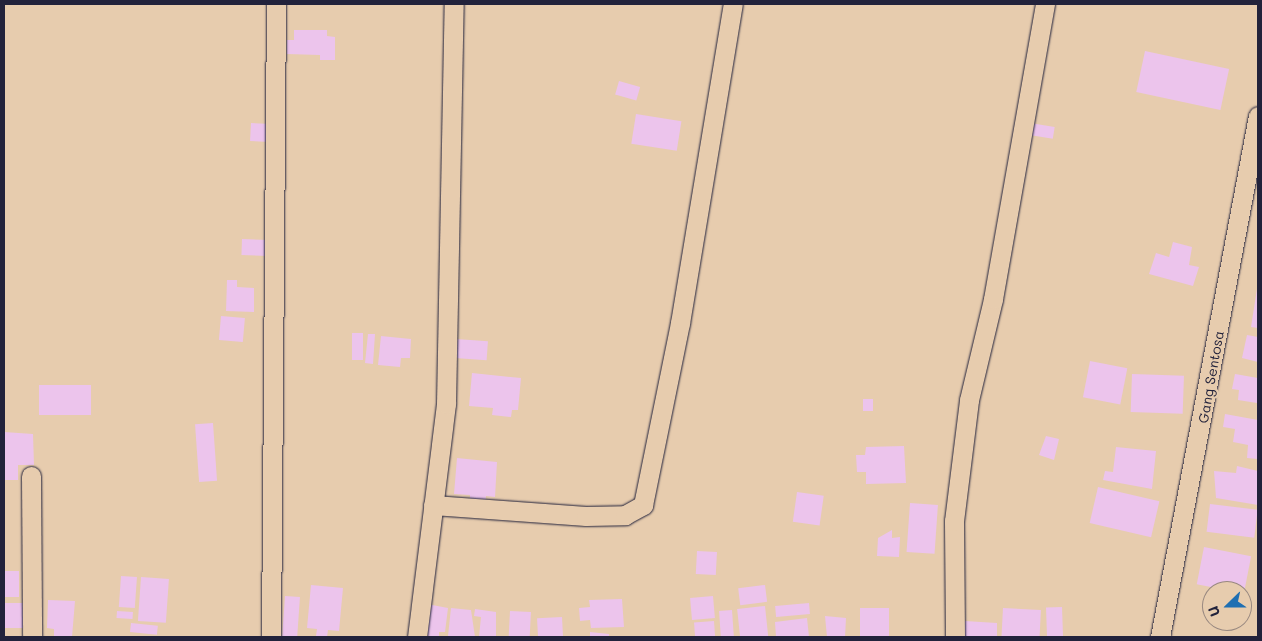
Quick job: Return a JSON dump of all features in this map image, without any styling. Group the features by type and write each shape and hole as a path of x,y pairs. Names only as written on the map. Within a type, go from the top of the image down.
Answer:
{"street":[{"path":"272,637 276,4"},
{"path":"418,637 446,404 454,4"},
{"path":"433,505 586,516 625,515 642,505 680,323 733,4"},
{"path":"955,637 954,521 970,400 994,299 1045,4"},
{"name":"Gang Sentosa","path":"1160,637 1258,116"},
{"path":"31,476 32,637"}],"building":[{"path":"294,30 327,30 327,36 335,37 335,60 320,60 320,55 287,54 287,40 294,40"},
{"path":"1145,51 1229,69 1220,110 1136,92"},
{"path":"619,81 640,87 636,101 615,94"},
{"path":"636,114 681,121 677,151 631,144"},
{"path":"251,123 272,124 271,142 250,141"},
{"path":"1030,123 1055,127 1053,139 1028,135"},
{"path":"242,239 268,240 267,256 241,255"},
{"path":"1173,242 1192,247 1189,265 1199,267 1193,286 1149,274 1156,253 1169,257"},
{"path":"227,280 237,280 237,287 254,288 254,312 226,311"},
{"path":"1258,289 1258,328 1251,327"},
{"path":"221,316 245,318 243,342 219,340"},
{"path":"352,333 363,333 363,360 352,360"},
{"path":"368,334 375,334 373,364 365,363"},
{"path":"1247,335 1258,337 1258,362 1242,358"},
{"path":"381,336 411,339 410,358 401,358 400,367 378,365"},
{"path":"456,339 488,341 487,360 455,358"},
{"path":"1090,361 1127,368 1120,405 1083,397"},
{"path":"472,373 521,378 518,410 512,410 511,417 492,415 493,408 469,406"},
{"path":"1132,374 1184,376 1183,414 1131,412"},
{"path":"1235,374 1258,378 1258,413 1257,403 1238,400 1239,390 1232,389"},
{"path":"39,385 91,385 91,415 39,415"},
{"path":"863,399 873,399 873,411 863,411"},
{"path":"1225,414 1258,420 1258,459 1247,458 1248,445 1233,442 1235,429 1223,427"},
{"path":"213,423 217,481 199,482 195,424"},
{"path":"4,432 33,434 34,465 18,465 18,480 4,480"},
{"path":"1046,436 1059,439 1054,460 1039,455"},
{"path":"904,446 906,483 866,484 866,472 857,472 856,455 865,455 866,447"},
{"path":"1116,447 1156,451 1152,489 1103,480 1105,471 1113,472"},
{"path":"457,458 497,462 495,497 486,496 485,504 470,502 470,495 454,494"},
{"path":"1237,466 1258,471 1258,505 1216,498 1214,471 1236,473"},
{"path":"1098,487 1159,501 1151,537 1090,523"},
{"path":"797,492 824,496 820,525 793,522"},
{"path":"910,503 938,505 935,554 907,552"},
{"path":"1210,504 1258,510 1254,538 1207,532"},
{"path":"892,530 892,538 900,537 899,557 877,556 878,538"},
{"path":"1204,547 1251,556 1246,581 1202,581 1202,585 1197,584"},
{"path":"697,551 717,552 716,575 696,574"},
{"path":"4,571 19,571 19,597 4,597"},
{"path":"121,576 137,577 135,608 119,607"},
{"path":"141,577 169,579 166,623 138,621"},
{"path":"311,585 343,588 339,631 328,630 327,637 316,636 317,629 307,628"},
{"path":"765,585 767,602 740,605 738,588"},
{"path":"285,596 300,597 297,637 282,637"},
{"path":"713,596 715,618 692,620 690,598"},
{"path":"622,599 624,627 591,628 590,620 580,621 579,608 590,607 589,600"},
{"path":"48,600 75,601 72,637 54,637 54,629 47,628"},
{"path":"4,603 25,603 25,628 4,628"},
{"path":"809,603 810,614 776,617 775,606"},
{"path":"427,604 448,608 445,632 439,632 439,637 425,636"},
{"path":"765,606 768,637 740,637 737,609"},
{"path":"1062,607 1063,637 1047,637 1046,608"},
{"path":"451,608 471,610 475,637 448,636"},
{"path":"860,608 889,608 889,637 860,637"},
{"path":"1003,608 1041,610 1040,637 1001,637"},
{"path":"475,609 496,612 496,637 479,637 481,617 474,616"},
{"path":"732,610 734,637 721,637 719,611"},
{"path":"117,611 133,612 132,619 117,618"},
{"path":"510,611 531,612 530,637 509,637"},
{"path":"825,616 846,618 845,637 827,637"},
{"path":"562,617 563,637 538,637 537,618"},
{"path":"807,618 809,637 776,637 775,622"},
{"path":"714,621 715,637 695,637 694,622"},
{"path":"965,621 997,623 997,637 964,637"},
{"path":"131,623 158,626 157,635 130,632"},
{"path":"590,632 609,634 609,637 590,637"}]}
